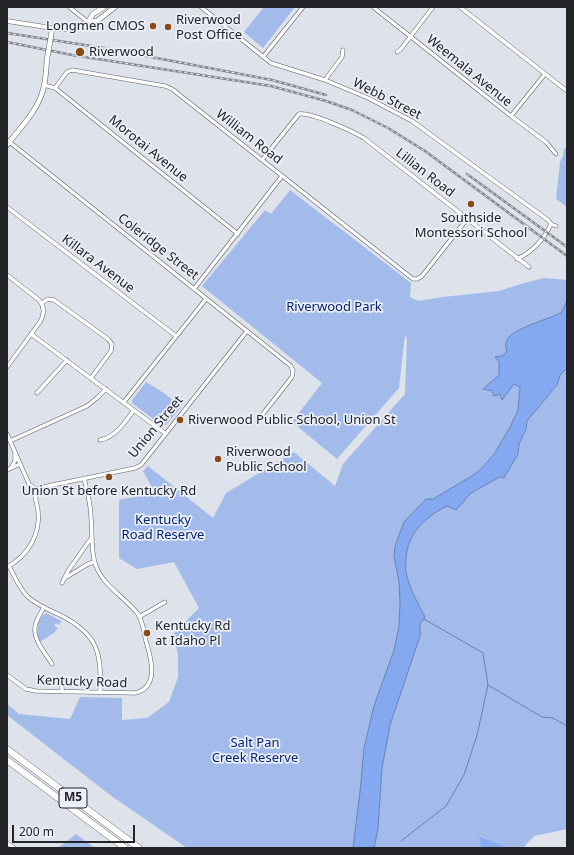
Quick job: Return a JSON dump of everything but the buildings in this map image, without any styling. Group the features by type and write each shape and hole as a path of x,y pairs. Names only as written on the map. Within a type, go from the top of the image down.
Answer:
{"highway":[{"name":"M5","path":"7,749 139,848"},
{"name":"M5","path":"7,760 125,848"}],"main road":[{"path":"88,22 93,14 104,7"},
{"path":"8,143 35,109 41,96 44,85 52,28 70,29 88,22 97,21 115,7"}],"street":[{"path":"69,7 88,22"},
{"name":"Webb Street","path":"201,7 271,63 325,80 368,98 412,121 548,220 551,224 556,226"},
{"path":"263,57 303,7"},
{"name":"Weemala Avenue","path":"373,7 511,116 545,74"},
{"path":"397,52 434,7"},
{"path":"460,7 566,90"},
{"path":"7,21 52,28"},
{"path":"325,80 342,57 343,50"},
{"name":"William Road","path":"55,88 67,72 72,70 165,86 172,89 413,279 419,278 423,275 467,219"},
{"name":"Morotai Avenue","path":"44,85 55,88 238,234"},
{"name":"Lillian Road","path":"262,160 299,114 306,114 335,124 364,138 529,267"},
{"path":"511,116 546,142 556,154"},
{"name":"Coleridge Street","path":"8,143 289,364 293,369 289,380 259,419"},
{"path":"194,289 282,176"},
{"name":"Killara Avenue","path":"7,207 176,336"},
{"path":"517,259 533,249 551,224"},
{"path":"7,275 37,297 42,303 44,311 43,317 7,367"},
{"path":"42,303 48,299 54,300 108,339 112,344 111,350 91,378"},
{"path":"124,402 206,299"},
{"name":"Union Street","path":"37,490 42,487 138,466 145,460 166,434 247,331"},
{"path":"31,334 166,434"},
{"path":"38,393 67,360"},
{"path":"10,441 87,406 106,389"},
{"path":"100,440 118,431 134,410"},
{"path":"7,434 29,484 37,490 35,495 39,516 38,528 35,537 25,553 8,566 18,584 32,600 73,622 93,642 98,653 101,666 100,692"},
{"path":"9,469 15,461 15,452"},
{"path":"9,469 20,464"},
{"name":"Kentucky Road","path":"7,675 29,690 135,693 143,690 149,684 151,676 151,661 139,617 133,609 105,582 98,572 94,562 91,516 84,478"},
{"path":"62,582 92,537"},
{"path":"65,578 94,562"},
{"path":"139,617 165,602"},
{"path":"44,607 36,622 35,630 38,642 52,664"},
{"path":"62,681 62,692"},
{"path":"7,843 14,848"}],"green space":[{"path":"264,7 295,7 263,48 244,32"},
{"path":"567,147 567,207 556,199 560,162 564,149"},
{"path":"290,190 411,283 410,297 418,301 499,291 544,278 567,280 567,301 561,313 516,332 508,338 507,352 502,357 500,362 499,375 483,389 500,394 502,400 514,384 520,387 518,410 495,453 481,469 472,476 433,499 426,499 404,522 395,546 394,557 399,581 399,627 394,650 374,706 364,748 353,848 187,848 110,795 7,715 7,704 19,714 70,719 80,697 122,698 122,720 147,718 169,702 178,677 178,654 173,634 199,608 174,562 137,569 119,558 119,500 155,493 143,471 148,466 213,518 226,493 294,452 335,486 343,464 405,394 407,339 405,335 399,388 337,459 292,422 322,383 202,286 265,210 271,214"},
{"path":"567,368 567,829 534,836 523,848 510,848 480,836 481,848 374,848 378,829 382,768 390,725 420,636 420,624 425,617 411,590 407,578 406,559 410,541 419,527 431,515 447,506 456,510 471,493 500,477 504,478 518,454 519,444 526,429 527,421 557,385 560,375"},
{"path":"146,382 164,393 181,407 166,425 163,426 132,403 132,400"},
{"path":"46,613 61,621 59,625 56,623 54,626 58,628 55,632 40,642 37,630 39,622"},
{"path":"76,834 95,848 58,848"}],"shaded area":[{"path":"567,301 567,368 560,375 557,385 527,421 526,429 519,444 518,454 504,478 500,477 471,493 456,510 447,506 431,515 419,527 410,542 406,559 407,578 411,590 425,617 420,624 420,636 390,725 382,768 378,829 374,848 353,848 364,748 374,706 394,650 399,627 399,581 394,557 395,546 404,522 426,499 433,499 472,476 481,469 495,453 518,410 520,387 514,384 502,400 500,394 494,396 492,391 483,389 499,375 499,362 495,357 502,356 507,352 506,343 509,337 519,330 561,313"},
{"path":"479,836 510,848 481,848"}],"waterway":[{"path":"401,841 446,806 464,775 477,735 488,685 483,653 424,619"},
{"path":"488,685 542,717 553,718 567,726"}],"railway":[{"path":"7,33 104,48 272,80 326,95"},
{"path":"7,42 72,55 271,86 326,101 352,110 388,128 425,151 567,256"},
{"path":"467,174 567,247"}],"place":[{"name":"Longmen CMOS","path":"153,26"},
{"name":"Riverwood Post Office","path":"168,27"},
{"name":"Riverwood","path":"80,52"},
{"name":"Southside Montessori School","path":"471,204"},
{"name":"Riverwood Public School, Union St","path":"180,420"},
{"name":"Riverwood Public School","path":"218,459"},
{"name":"Union St before Kentucky Rd","path":"109,477"},
{"name":"Kentucky Rd at Idaho Pl","path":"147,633"}],"park label":[{"name":"Riverwood Park","path":"334,307"},
{"name":"Kentucky Road Reserve","path":"163,528"},
{"name":"Salt Pan Creek Reserve","path":"255,750"}]}
